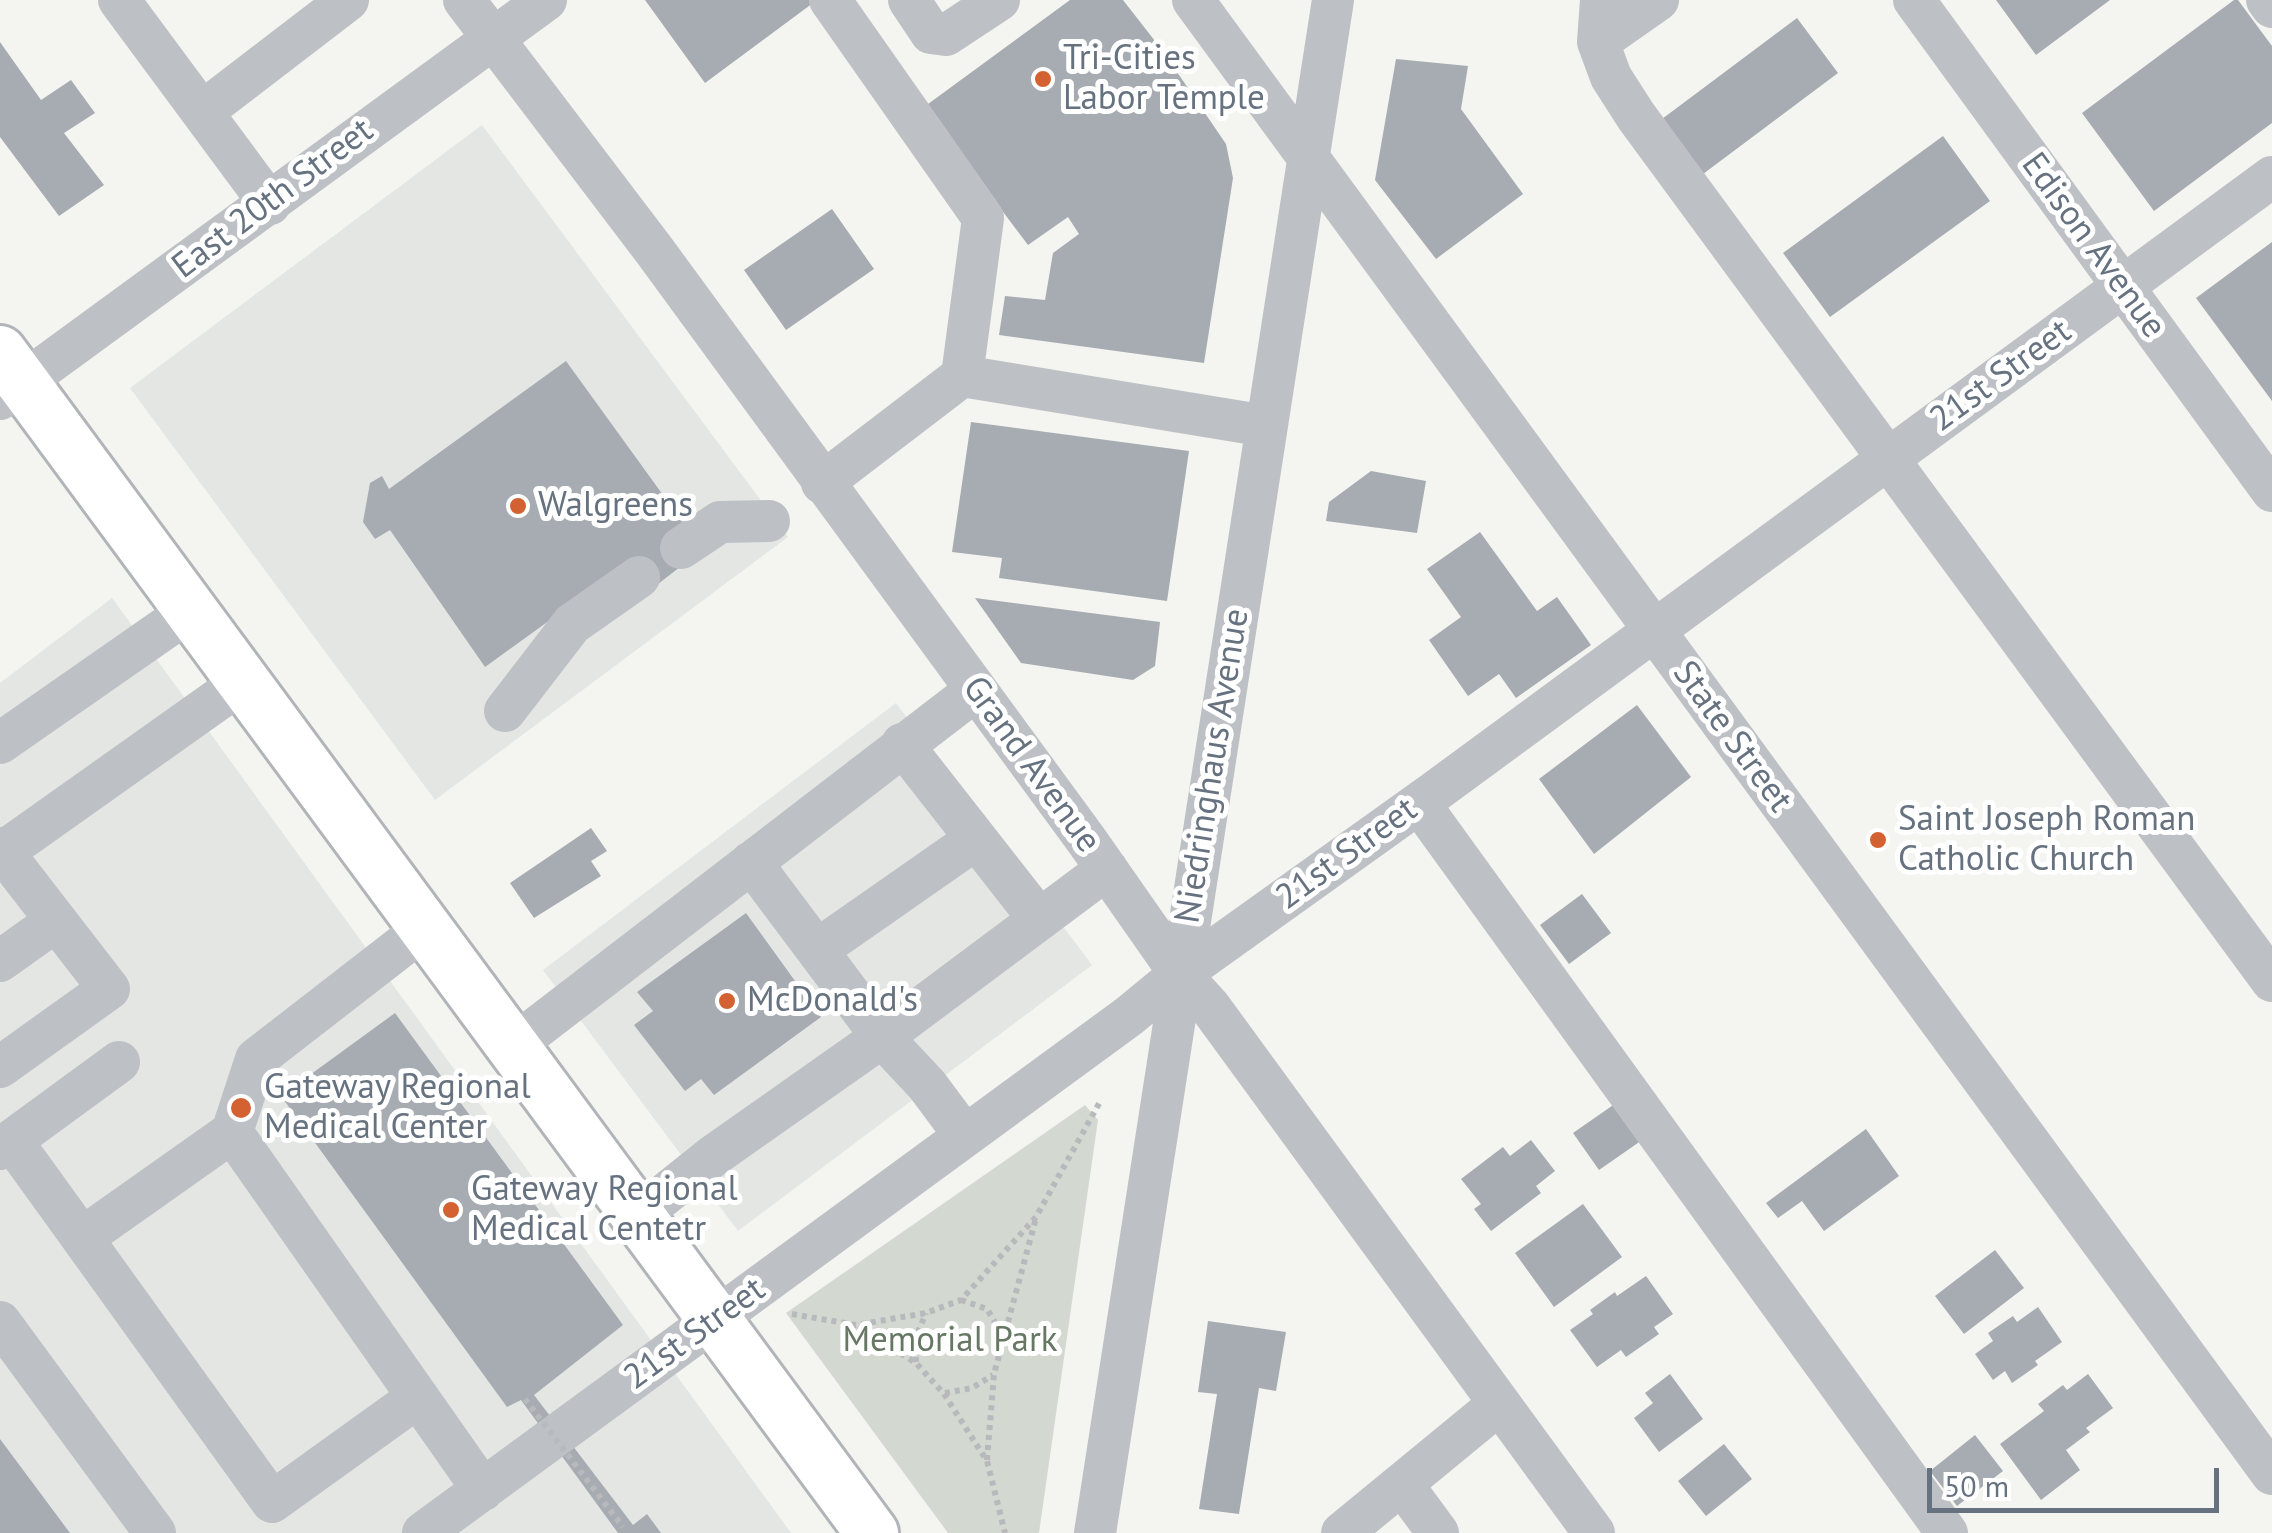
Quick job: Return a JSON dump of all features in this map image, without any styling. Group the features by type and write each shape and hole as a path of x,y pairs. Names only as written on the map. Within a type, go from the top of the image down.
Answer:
{"main road":[{"path":"7,378 244,681 872,1533"}],"street":[{"path":"119,0 270,204"},
{"path":"202,112 348,0"},
{"name":"Grand Avenue","path":"464,0 654,250 1180,974 1222,1023 1594,1533"},
{"name":"East 20th Street","path":"7,378 270,204 312,169 546,0"},
{"path":"822,483 962,376 982,218 830,0"},
{"path":"920,16 946,35 999,0"},
{"name":"State Street","path":"1193,0 2272,1474"},
{"name":"Niedringhaus Avenue","path":"1094,1533 1333,0"},
{"path":"1601,0 1598,42 1612,77 1636,116 2272,981"},
{"path":"1598,42 1658,0"},
{"name":"Edison Avenue","path":"1914,0 2272,491"},
{"path":"2267,0 2272,7"},
{"name":"21st Street","path":"424,1533 1180,974 1420,803 2272,177"},
{"path":"962,376 1266,426"},
{"path":"680,548 720,522 769,522"},
{"path":"504,711 572,624 639,577"},
{"path":"0,744 190,610"},
{"path":"0,1067 110,989 1,851 244,681"},
{"path":"513,1046 976,690"},
{"path":"902,744 1039,919"},
{"path":"1420,803 1947,1533"},
{"path":"817,950 976,839"},
{"path":"751,862 882,1037 928,1085 965,1136"},
{"path":"638,1216 713,1156 882,1037 1107,869"},
{"path":"0,962 56,921"},
{"path":"82,1238 232,1132 256,1059 425,928"},
{"path":"119,1062 6,1145 82,1238 272,1502 418,1397"},
{"path":"232,1132 482,1490"},
{"path":"0,1322 155,1533"},
{"path":"1342,1533 1500,1404"},
{"path":"1402,1484 1438,1533"}],"path":[{"path":"786,1313 856,1326 926,1313 961,1300 1036,1217 1101,1100"},
{"path":"1005,1533 987,1461 994,1374 1036,1217"},
{"path":"961,1300 988,1309 1003,1336"},
{"path":"916,1363 916,1340 926,1313"},
{"path":"856,1326 916,1363 944,1394 987,1461"},
{"path":"944,1394 972,1388 994,1374"},
{"path":"525,1399 623,1527"}],"shaded area":[{"path":"482,125 788,537 435,800 130,388"},
{"name":"Gateway Regional Medical Center","path":"112,598 791,1533 0,1533 0,683"},
{"path":"896,703 1092,965 738,1231 543,970"}],"green space":[{"name":"Memorial Park","path":"1085,1105 1098,1120 1039,1533 948,1533 786,1313"}],"building":[{"path":"645,0 810,0 813,3 705,83"},
{"path":"1070,0 1123,0 1226,144 1233,178 1204,363 999,335 1005,296 1045,300 1053,253 1079,234 1068,217 1028,245 924,107"},
{"path":"1996,0 2110,0 2036,55"},
{"path":"2238,0 2272,46 2272,123 2154,211 2082,113"},
{"path":"1797,18 1838,73 1699,177 1658,122"},
{"path":"0,42 41,100 71,80 95,113 64,133 104,185 59,216 0,137"},
{"path":"1396,59 1468,66 1461,109 1523,194 1436,259 1375,180"},
{"path":"1943,136 1990,201 1830,317 1783,253"},
{"path":"832,209 874,269 786,330 744,270"},
{"path":"2272,242 2272,401 2196,298"},
{"name":"Walgreens","path":"566,361 684,524 689,560 649,591 629,563 485,667 390,530 375,539 363,522 370,483 382,476 389,489"},
{"path":"971,422 1189,451 1167,601 999,578 1002,558 952,552"},
{"path":"1371,471 1426,481 1417,533 1326,521 1329,502"},
{"path":"1480,532 1537,611 1557,597 1591,645 1516,698 1499,674 1468,696 1429,640 1461,617 1427,569"},
{"path":"975,598 1160,622 1155,666 1133,680 1021,663"},
{"path":"1637,705 1691,777 1594,854 1539,779"},
{"path":"591,828 607,851 591,861 601,876 534,918 510,883"},
{"path":"1582,894 1611,933 1569,964 1540,925"},
{"name":"McDonald's","path":"746,913 821,1017 714,1095 701,1079 685,1091 634,1025 653,1011 637,992"},
{"name":"Gateway Regional Medical Centetr","path":"395,1013 623,1325 534,1395 633,1525 647,1514 661,1533 618,1533 521,1400 507,1407 281,1096"},
{"path":"1619,1101 1645,1138 1599,1170 1573,1133"},
{"path":"1866,1129 1899,1176 1824,1231 1802,1201 1778,1218 1766,1203"},
{"path":"1531,1140 1555,1171 1536,1186 1541,1193 1491,1231 1474,1209 1481,1204 1461,1179 1503,1147 1510,1156"},
{"path":"1583,1204 1622,1257 1554,1307 1515,1253"},
{"path":"1995,1250 2024,1288 1964,1334 1935,1296"},
{"path":"1646,1276 1673,1314 1654,1327 1659,1334 1626,1357 1621,1350 1597,1367 1570,1330 1615,1292 1617,1296"},
{"path":"2038,1307 2062,1342 2012,1383 2005,1371 1993,1380 1975,1354 1993,1341 1988,1333 2013,1316 2017,1322"},
{"path":"1208,1321 1286,1332 1276,1391 1259,1388 1239,1514 1199,1509 1217,1394 1198,1392"},
{"path":"1670,1374 1703,1419 1659,1452 1634,1418 1653,1403 1645,1393"},
{"path":"2088,1374 2113,1408 2086,1428 2090,1432 2066,1450 2080,1470 2041,1500 2000,1444 2044,1411 2038,1404 2063,1385 2067,1390"},
{"path":"1975,1435 2003,1471 1957,1506 1930,1471"},
{"path":"0,1439 70,1533 0,1533"},
{"path":"1724,1444 1752,1479 1706,1516 1678,1481"}],"place":[{"name":"Tri-Cities Labor Temple","path":"1043,79"},
{"name":"Walgreens","path":"518,506"},
{"name":"Saint Joseph Roman Catholic Church","path":"1878,840"},
{"name":"McDonald's","path":"727,1001"},
{"name":"Gateway Regional Medical Center","path":"241,1108"},
{"name":"Gateway Regional Medical Centetr","path":"451,1210"}]}
